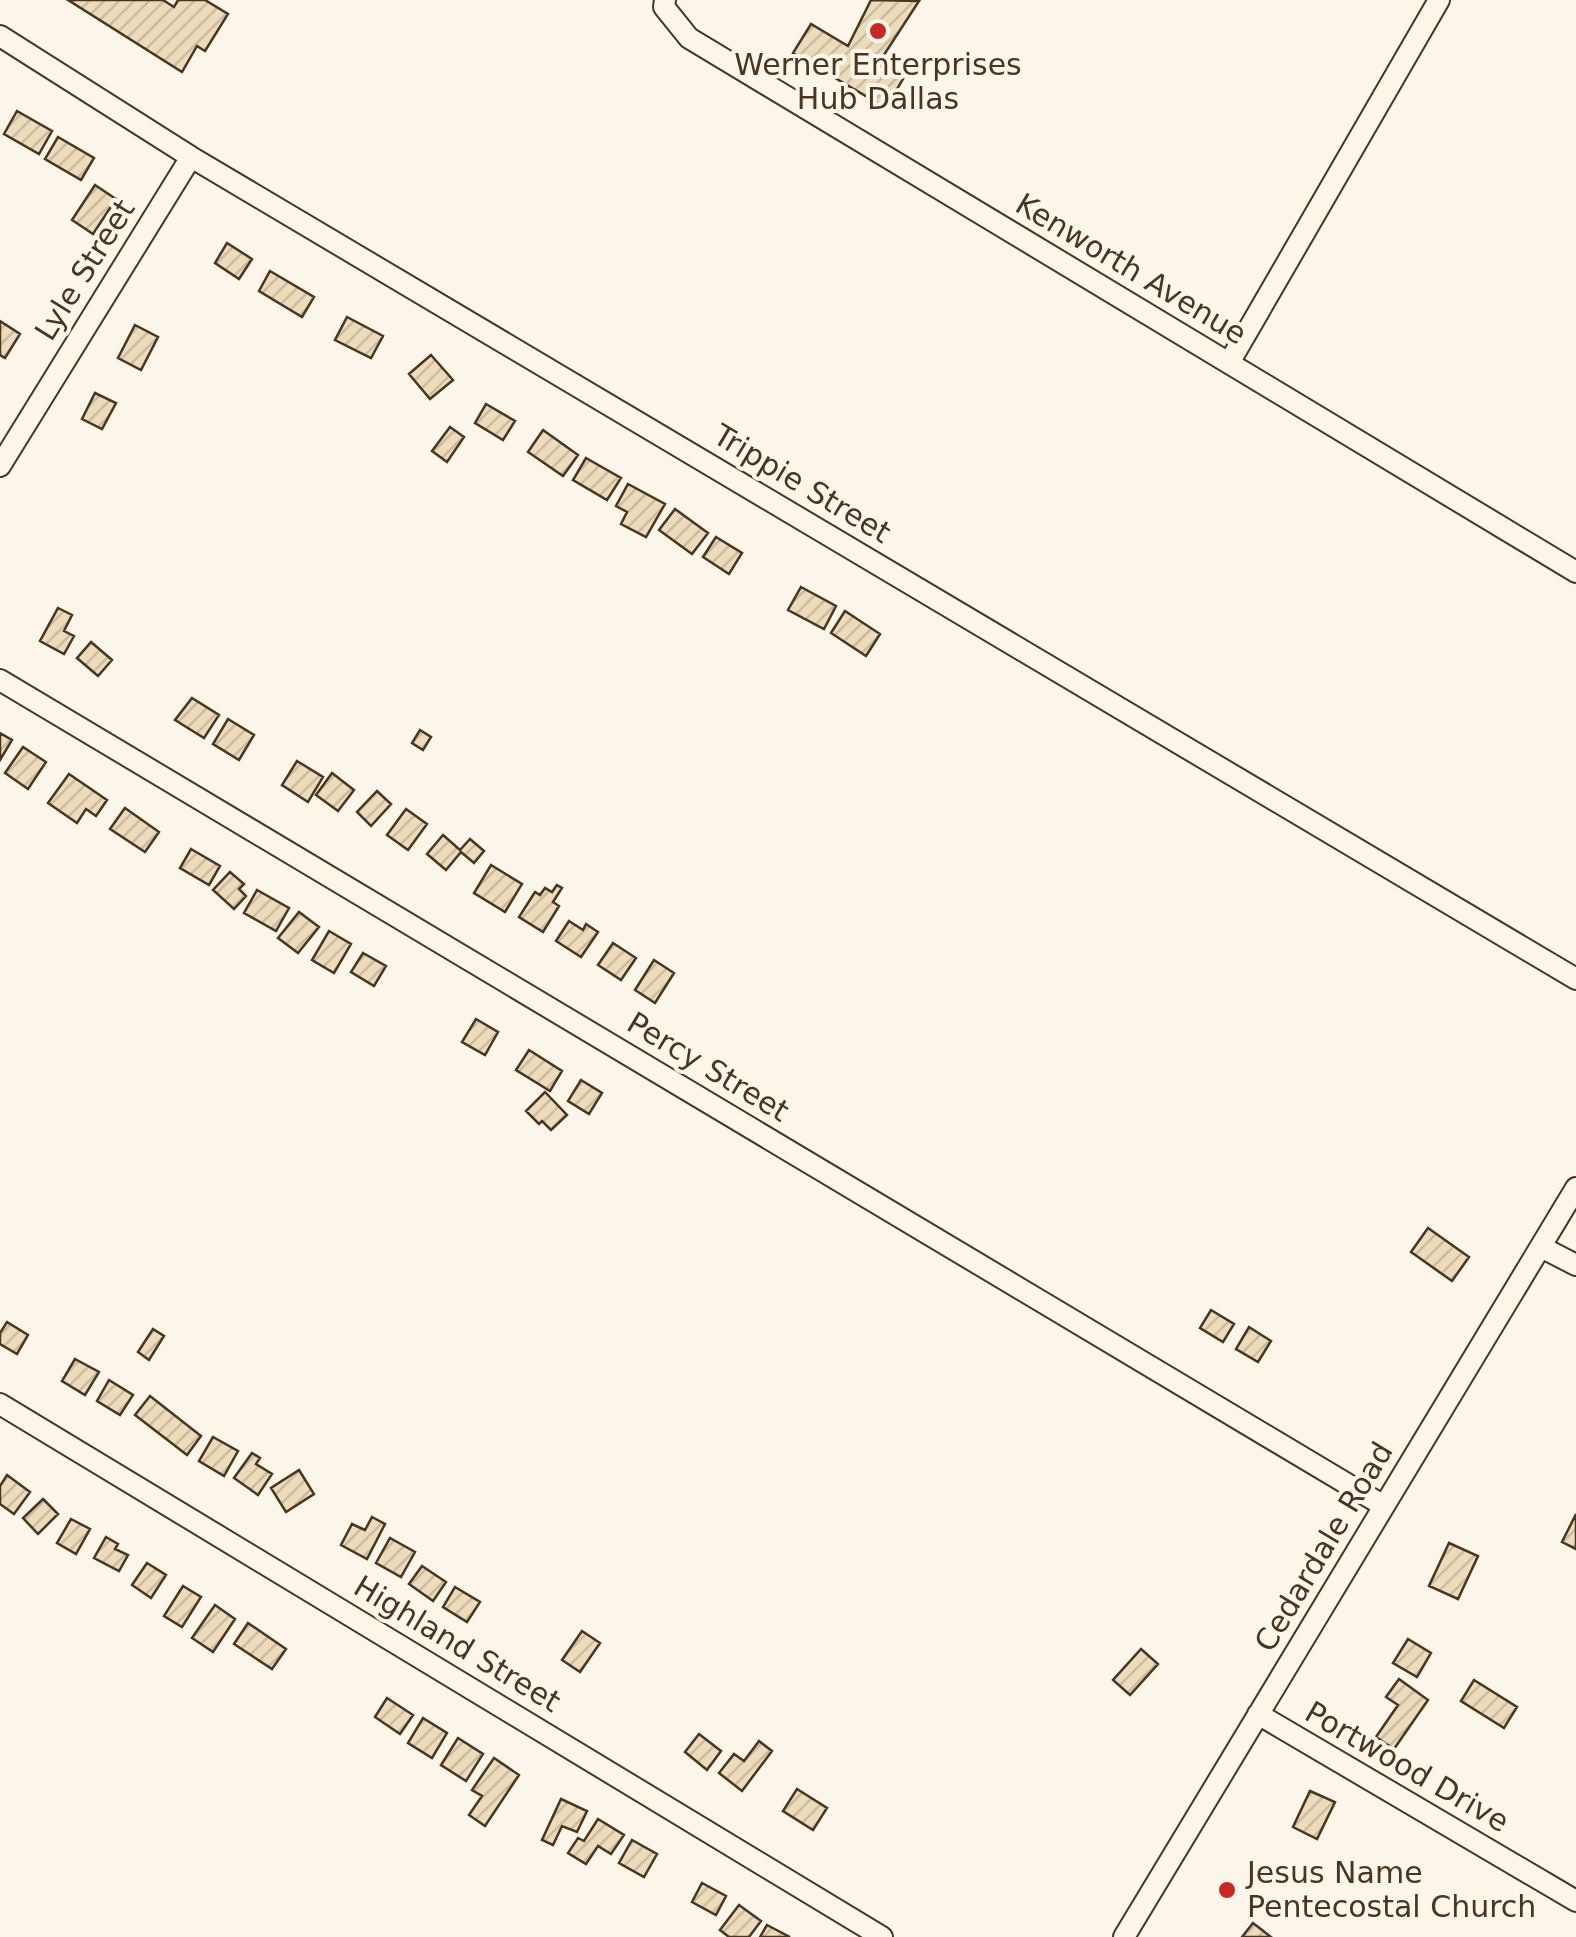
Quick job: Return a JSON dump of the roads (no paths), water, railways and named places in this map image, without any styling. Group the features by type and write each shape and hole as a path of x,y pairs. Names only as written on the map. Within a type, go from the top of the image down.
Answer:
{"street":[{"path":"1229,363 1439,0"},
{"name":"Kenworth Avenue","path":"664,4 689,38 1576,572"},
{"name":"Trippie Street","path":"0,36 191,156 1576,979"},
{"name":"Lyle Street","path":"0,466 191,156"},
{"name":"Percy Street","path":"0,680 1384,1506"},
{"name":"Cedardale Road","path":"1124,1937 1576,1188"},
{"path":"1541,1247 1576,1265"},
{"name":"Highland Street","path":"0,1404 882,1937"},
{"name":"Portwood Drive","path":"1258,1714 1576,1901"}],"place":[{"name":"Werner Enterprises Hub Dallas","path":"878,31"},
{"name":"Jesus Name Pentecostal Church","path":"1227,1890"}]}
